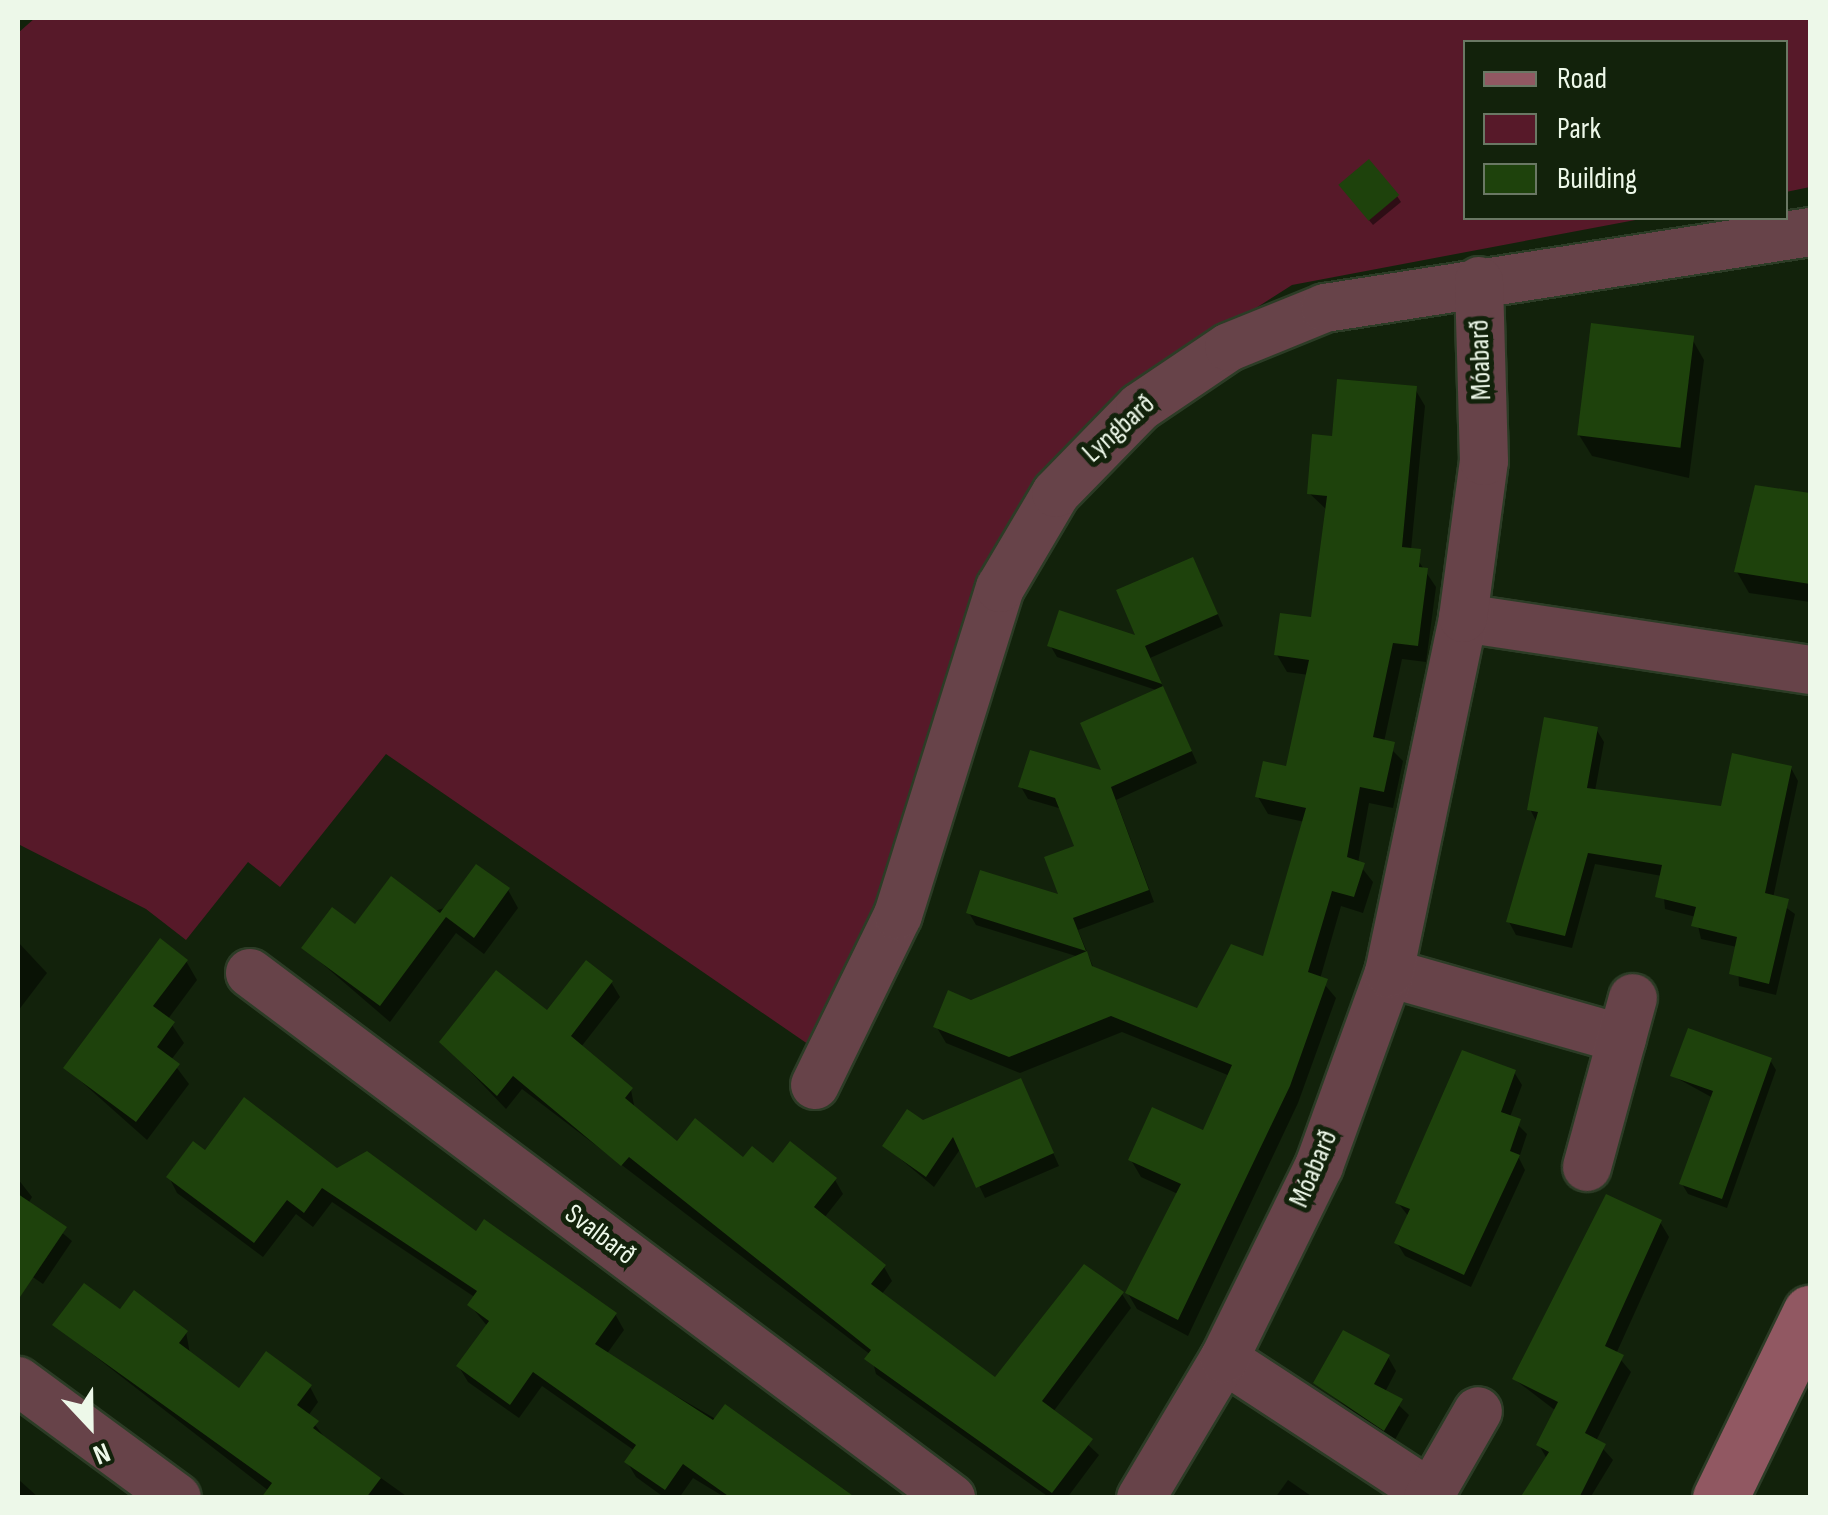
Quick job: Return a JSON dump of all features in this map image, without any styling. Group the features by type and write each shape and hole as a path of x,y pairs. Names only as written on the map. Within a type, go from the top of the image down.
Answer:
{"street":[{"name":"Lyngbarð","path":"815,1085 898,916 1000,588 1056,493 1140,407 1228,347 1325,308 1810,232"},
{"name":"Móabarð","path":"1141,1498 1224,1359 1319,1166 1389,972 1463,618 1484,461 1479,282"},
{"path":"1463,618 1810,670"},
{"path":"1389,972 1628,1018 1586,1167"},
{"name":"Svalbarð","path":"250,973 951,1498"},
{"path":"1720,1498 1810,1312"},
{"path":"1224,1359 1429,1496 1478,1411"},
{"path":"18,1381 177,1498"}],"green space":[{"path":"35,18 1810,18 1810,187 1788,192 1788,40 1463,40 1463,220 1635,220 1292,285 1151,375 1062,479 850,1073 386,754 280,887 248,862 186,940 146,909 18,844 18,33"}],"building":[{"path":"1369,159 1399,195 1369,221 1338,185"},
{"path":"1591,323 1694,336 1680,448 1577,435"},
{"path":"1337,379 1417,386 1402,547 1421,549 1419,567 1428,568 1418,646 1393,643 1373,737 1395,742 1384,792 1360,787 1347,857 1365,863 1354,897 1332,891 1308,972 1328,979 1290,1086 1178,1320 1125,1293 1181,1184 1128,1160 1152,1107 1203,1130 1232,1065 1111,1016 1009,1057 933,1027 948,990 971,1000 1087,951 1092,966 1197,1008 1231,944 1263,956 1306,808 1255,797 1263,761 1286,766 1309,660 1274,655 1280,613 1311,617 1327,496 1307,494 1312,434 1332,436"},
{"path":"1755,485 1810,493 1810,584 1734,572"},
{"path":"1193,557 1218,614 1145,646 1162,684 1047,646 1059,610 1135,635 1116,590"},
{"path":"1163,686 1192,751 1111,787 1149,890 1073,918 1086,951 966,913 980,870 1058,894 1044,857 1074,846 1055,798 1018,787 1030,750 1101,770 1080,723"},
{"path":"1544,717 1598,727 1587,788 1721,806 1732,753 1792,766 1765,893 1789,899 1769,984 1729,974 1737,937 1691,926 1696,907 1655,897 1662,865 1588,853 1565,936 1506,922 1538,812 1527,810"},
{"path":"476,864 510,888 474,938 446,917 380,1006 301,948 332,907 355,924 391,876 440,913"},
{"path":"160,938 188,960 153,1006 175,1022 157,1047 180,1064 136,1122 63,1068"},
{"path":"586,960 613,981 571,1036 633,1088 625,1098 677,1141 695,1118 743,1157 752,1146 773,1163 790,1141 837,1178 814,1207 886,1265 871,1284 995,1377 1084,1264 1124,1292 1042,1401 1093,1439 1052,1493 864,1359 871,1350 629,1157 621,1166 513,1076 497,1096 439,1042 496,970 547,1010"},
{"path":"1688,1028 1772,1058 1722,1199 1679,1184 1713,1091 1670,1076"},
{"path":"1462,1050 1516,1070 1501,1112 1521,1119 1510,1151 1520,1155 1464,1275 1394,1243 1410,1209 1395,1203"},
{"path":"1021,1078 1054,1153 976,1188 953,1137 926,1177 882,1146 907,1109 923,1120"},
{"path":"244,1097 337,1168 367,1151 476,1231 484,1219 617,1313 595,1344 713,1420 725,1404 856,1498 731,1498 683,1464 665,1490 624,1462 636,1445 533,1372 510,1405 456,1366 489,1321 467,1305 477,1291 322,1188 304,1213 287,1200 254,1243 166,1177 193,1141 205,1150"},
{"path":"18,1194 67,1227 18,1300"},
{"path":"1606,1194 1662,1220 1605,1346 1624,1355 1585,1433 1606,1444 1579,1498 1520,1498 1549,1452 1536,1445 1558,1402 1512,1379"},
{"path":"84,1283 120,1309 134,1290 188,1331 179,1343 239,1388 266,1351 312,1385 297,1405 319,1421 313,1428 381,1478 366,1498 261,1498 272,1483 52,1325"},
{"path":"1343,1330 1390,1355 1374,1384 1403,1399 1384,1431 1313,1383"}]}
